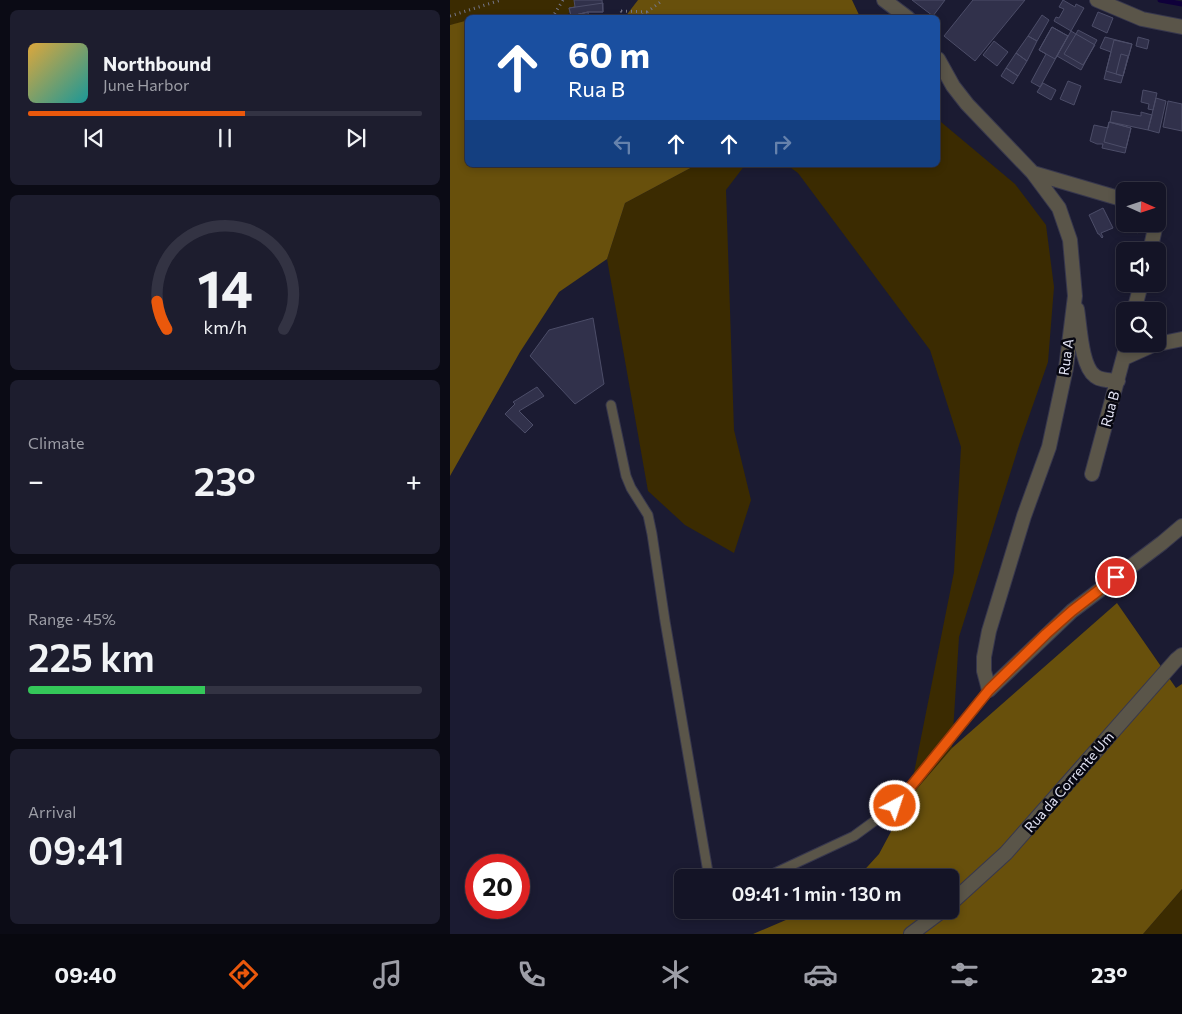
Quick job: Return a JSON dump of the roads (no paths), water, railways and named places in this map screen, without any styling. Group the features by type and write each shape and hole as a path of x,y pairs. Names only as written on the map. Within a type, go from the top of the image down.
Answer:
{"street":[{"path":"884,0 904,15"},
{"path":"1097,0 1142,19 1182,27"},
{"name":"Rua A","path":"940,63 953,86 967,104 1033,173 1059,208 1070,240 1075,296 1066,368 1049,447 1024,516 989,632 984,657 984,672 989,690"},
{"path":"1033,173 1116,197"},
{"path":"1075,296 1083,352 1088,368 1094,376 1101,379 1118,381"},
{"path":"1166,342 1182,339"},
{"name":"Rua B","path":"1092,474 1125,352"},
{"path":"989,690 1072,611 1182,526"},
{"name":"Rua da Corrente Um","path":"959,896 1006,852 1182,655"},
{"path":"911,934 931,919"}],"lane":[{"path":"611,405 626,476 631,488 648,515 652,534 707,869"},
{"path":"783,869 854,836 895,806 989,690"}],"waterway":[{"path":"1160,0 1182,4"}]}
